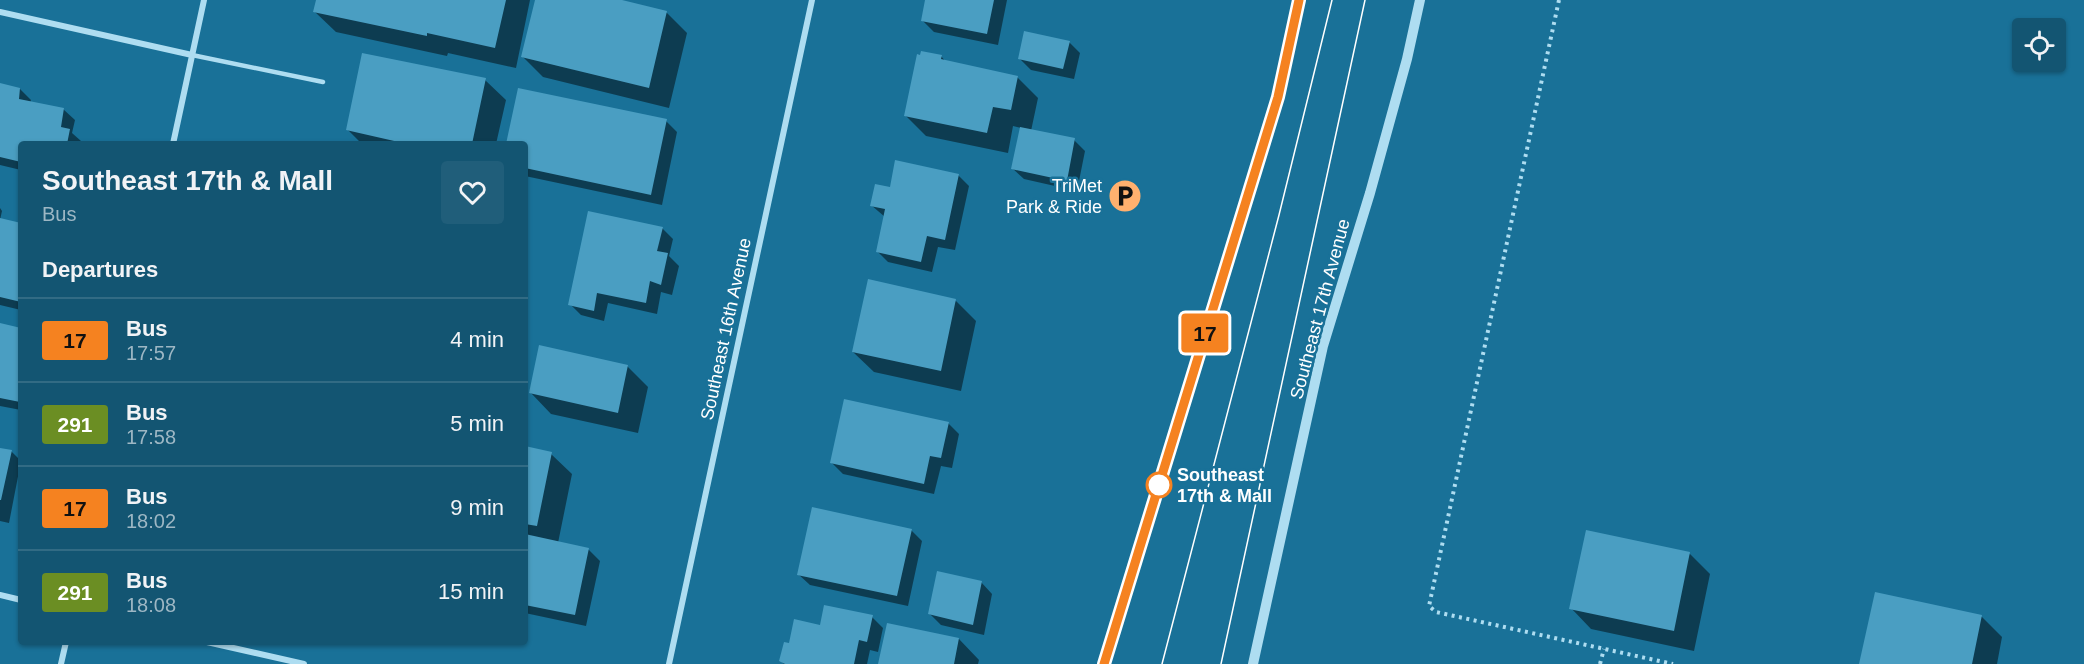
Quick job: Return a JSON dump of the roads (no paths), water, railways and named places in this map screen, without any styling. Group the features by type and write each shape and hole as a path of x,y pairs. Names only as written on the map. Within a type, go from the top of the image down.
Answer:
{"street":[{"path":"174,141 204,0"},
{"name":"Southeast 16th Avenue","path":"669,664 812,0"},
{"path":"1104,664 1278,97 1299,0"},
{"name":"Southeast 17th Avenue","path":"1253,664 1323,346 1370,193 1407,58 1420,0"},
{"path":"0,12 192,56"},
{"path":"0,595 18,599"},
{"path":"61,664 65,645"},
{"path":"220,645 304,664"}],"lane":[{"path":"192,56 323,82"}],"tram line":[{"path":"1162,664 1279,215 1332,0"},
{"path":"1221,664 1365,0"}],"place":[{"name":"TriMet Park & Ride","path":"1125,196"},
{"name":"Southeast 17th & Mall","path":"1159,485"}]}
